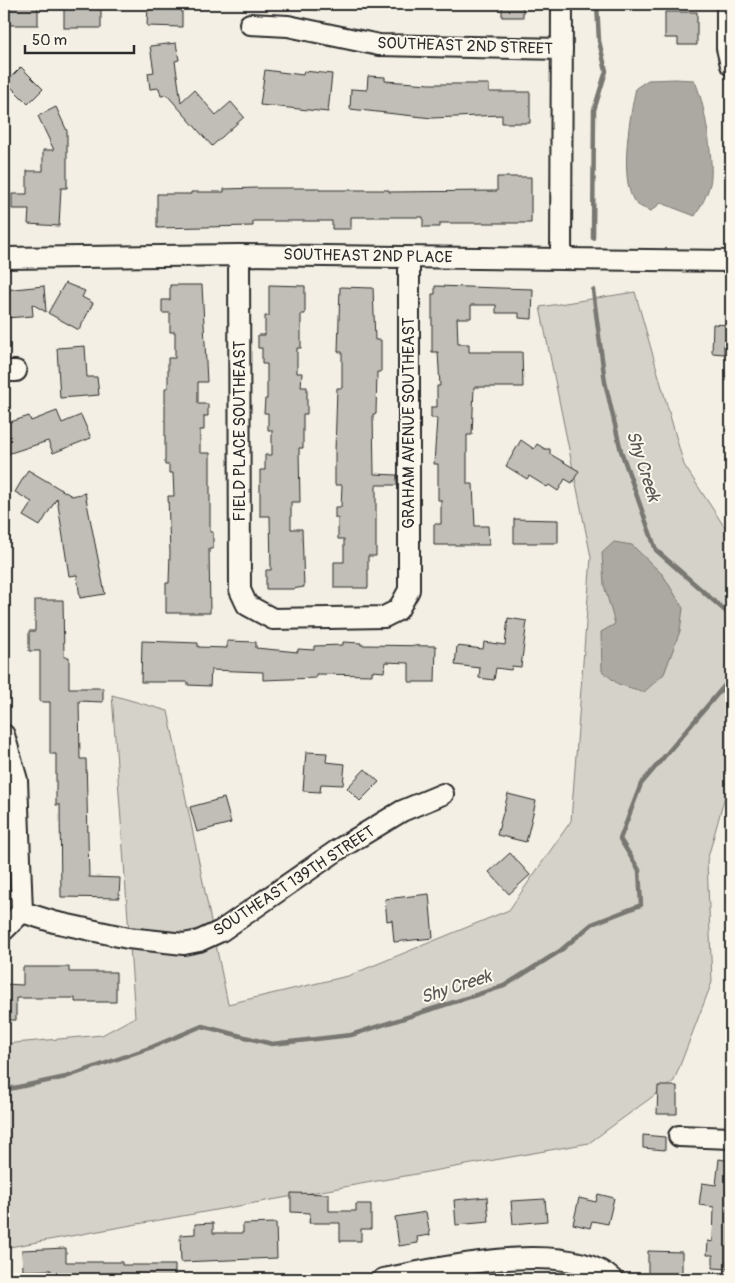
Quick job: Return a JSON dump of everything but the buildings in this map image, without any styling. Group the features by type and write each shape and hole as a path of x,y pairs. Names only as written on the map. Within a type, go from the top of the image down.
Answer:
{"street":[{"path":"561,258 562,4"},
{"path":"727,4 727,48 731,65"},
{"name":"SOUTHEAST 2ND STREET","path":"250,24 288,26 379,45 562,49"},
{"name":"SOUTHEAST 2ND PLACE","path":"4,258 239,255 731,261"},
{"name":"FIELD PLACE SOUTHEAST","path":"239,255 240,590 247,605 273,619 384,617 398,610 409,590"},
{"name":"GRAHAM AVENUE SOUTHEAST","path":"409,257 409,590"},
{"path":"4,735 17,780 22,912 4,930"},
{"name":"SOUTHEAST 139TH STREET","path":"22,912 54,922 128,938 184,944 199,941 220,931 338,848 402,811 443,794"},
{"path":"679,1136 731,1138"},
{"path":"384,1279 476,1271 558,1258 587,1264 609,1277"}],"shaded area":[{"path":"648,80 694,80 708,131 711,162 710,184 706,197 695,216 661,203 651,211 639,206 634,201 627,177 627,146 636,88"},
{"path":"635,292 684,465 731,537 731,774 707,861 712,982 674,1081 589,1143 4,1248 4,1044 102,1035 135,1017 112,695 168,711 228,1004 348,976 509,910 571,821 591,557 540,307"},
{"path":"614,542 632,545 663,575 683,608 680,631 664,674 644,692 618,684 602,671 601,632 615,624 604,585 602,553"}],"waterway":[{"name":"Shy Creek","path":"593,238 594,110 606,71 599,41 597,4"},
{"name":"Shy Creek","path":"593,290 605,382 621,451 656,550 731,616"},
{"name":"Shy Creek","path":"4,1090 66,1077 152,1047 202,1026 272,1044 351,1035 504,986 560,951 592,924 641,905 639,870 620,839 641,784 731,678"}]}
